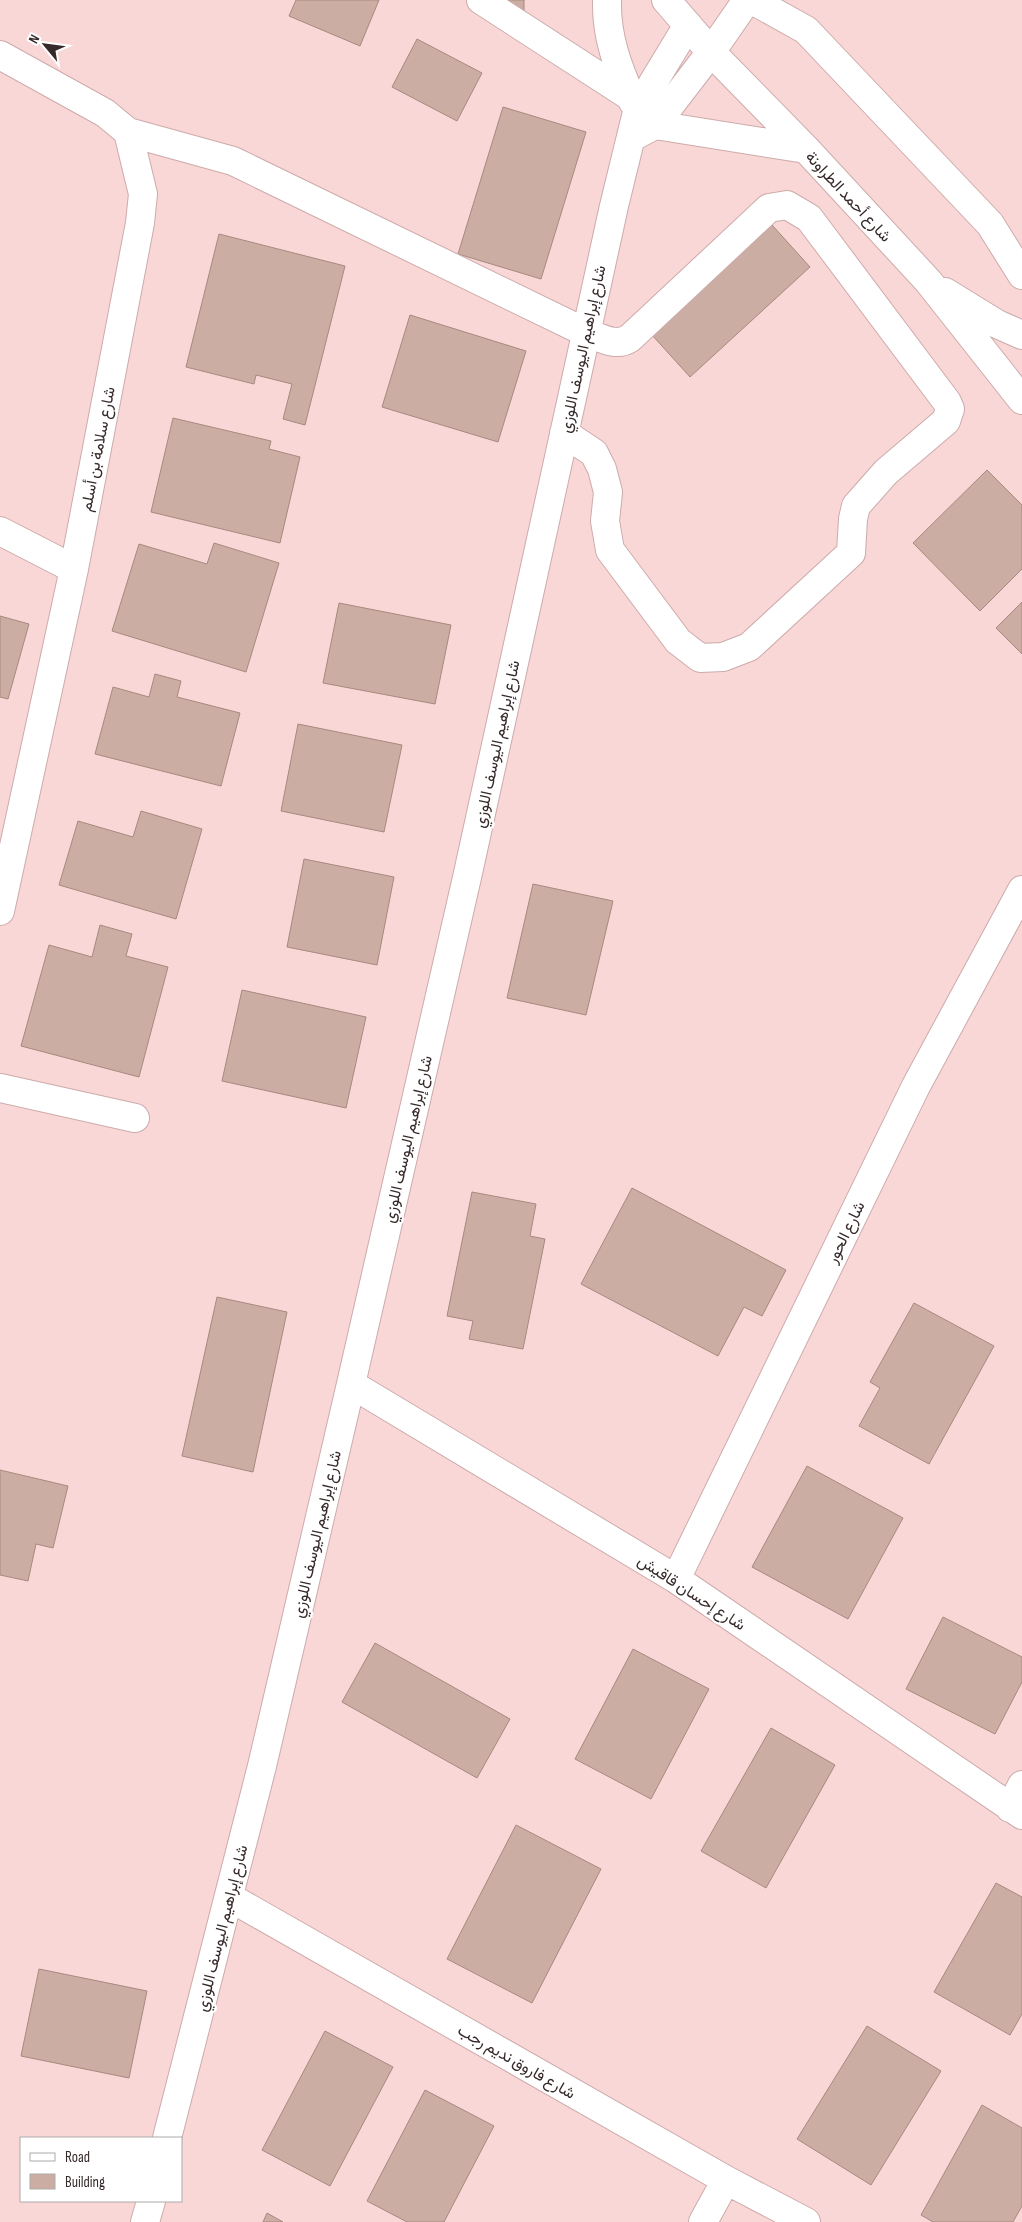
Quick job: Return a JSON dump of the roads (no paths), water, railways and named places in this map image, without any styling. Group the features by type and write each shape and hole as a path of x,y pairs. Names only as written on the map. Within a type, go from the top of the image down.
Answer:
{"street":[{"path":"481,0 639,118 806,149"},
{"path":"607,0 609,36 616,64 639,118"},
{"name":"شارع أحمد الطراونة","path":"666,0 711,52 806,149 928,281 1022,400"},
{"name":"شارع إبراهيم اليوسف اللوزي","path":"639,118 711,52 747,0"},
{"path":"752,0 806,30 990,224 1022,275"},
{"name":"شارع إبراهيم اليوسف اللوزي","path":"167,2137 262,1766 351,1384 468,873 614,206 648,91 688,25"},
{"path":"0,55 105,113 128,132 233,161 585,332 616,343 625,342 769,208 787,205 808,218 947,402 950,414 946,420 886,472 856,506 853,520 851,553 749,647 723,657 700,658 678,641 610,550 605,521 608,492 602,469 594,453 564,433"},
{"name":"شارع سلامة بن أسلم","path":"0,911 74,569 140,223 143,194 128,132"},
{"path":"928,281 997,324 1022,335"},
{"path":"0,531 74,569"},
{"name":"شارع الحور","path":"676,1579 916,1086 1022,890"},
{"path":"0,1088 135,1118"},
{"name":"شارع إحسان قاقيش","path":"351,1384 676,1579 1018,1803"},
{"name":"شارع فاروق نديم رجب","path":"229,1897 726,2180 806,2222"},
{"path":"703,2222 726,2180"},
{"path":"145,2222 151,2202"}]}
